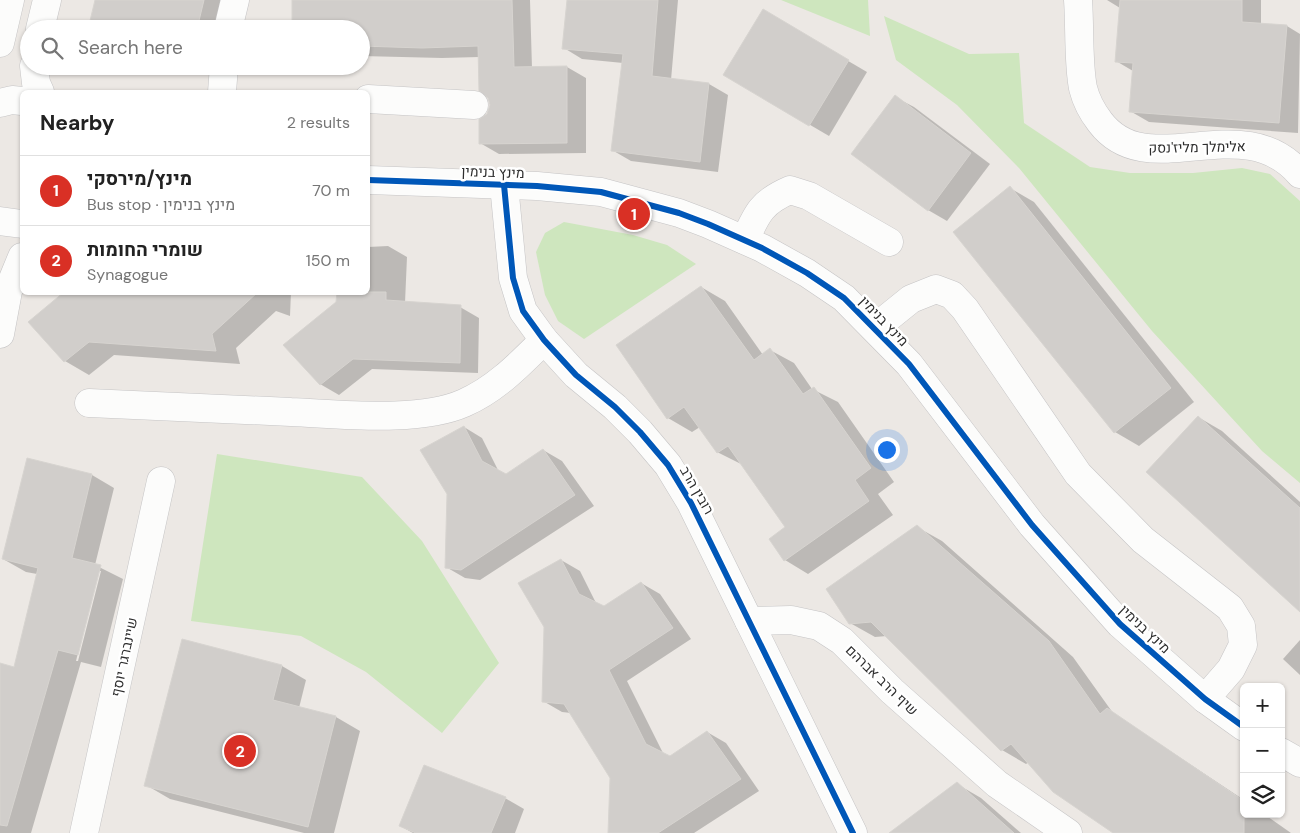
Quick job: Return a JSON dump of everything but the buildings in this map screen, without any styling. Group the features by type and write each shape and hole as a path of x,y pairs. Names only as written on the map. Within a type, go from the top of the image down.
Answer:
{"street":[{"path":"0,42 10,0"},
{"path":"42,20 47,0"},
{"path":"230,20 235,0"},
{"name":"אלימלך מליז'נסק","path":"1078,0 1083,88 1093,113 1109,134 1129,145 1150,150 1229,144 1254,146 1274,153 1300,174"},
{"path":"35,75 39,90"},
{"path":"370,99 474,105"},
{"path":"0,103 12,100 20,101"},
{"name":"מינץ בנימין","path":"370,180 504,185 601,192 679,213 745,240 807,272 844,298 909,364 1032,525 1114,618 1205,699 1240,725"},
{"name":"רובין הרב","path":"504,185 513,278 523,311 544,340 576,375 615,407 640,432 668,465 691,504 853,833"},
{"path":"745,240 757,212 772,197 790,190 809,196 888,242"},
{"path":"0,222 20,224"},
{"path":"0,334 8,291 20,262"},
{"path":"875,328 911,299 936,289 952,295 965,309 1078,474 1143,540 1230,608 1240,626 1243,646 1231,669 1205,699"},
{"path":"90,403 332,414 425,415 464,404 492,388 517,368 544,340"},
{"name":"שיינברגר יוסף","path":"84,833 161,481"},
{"name":"שיף הרב אברהם","path":"749,621 791,620 819,626 842,641 899,698 997,784 1068,833"},
{"path":"1285,754 1300,763"}],"green space":[{"path":"781,0 868,0 870,36"},
{"path":"884,16 969,54 1019,53 1024,123 1090,167 1130,173 1193,173 1242,168 1270,174 1300,201 1300,483 1262,451 1152,331 1019,168 957,105 896,60"},
{"path":"564,222 633,235 667,245 696,264 584,339 558,321 545,295 536,252 545,233"},
{"path":"217,454 362,477 422,541 499,663 442,733 366,672 301,636 191,621"}],"cycle path":[{"path":"370,180 537,186 601,192 679,213 708,224 762,248 807,273 844,298 909,364 1032,525 1120,624 1205,699 1240,724"},
{"path":"504,185 513,278 523,311 544,340 576,375 615,407 640,432 668,465 691,503 853,833"}],"place":[{"name":"מינץ/מירסקי","path":"634,214"},
{"name":"שומרי החומות","path":"240,751"}]}
